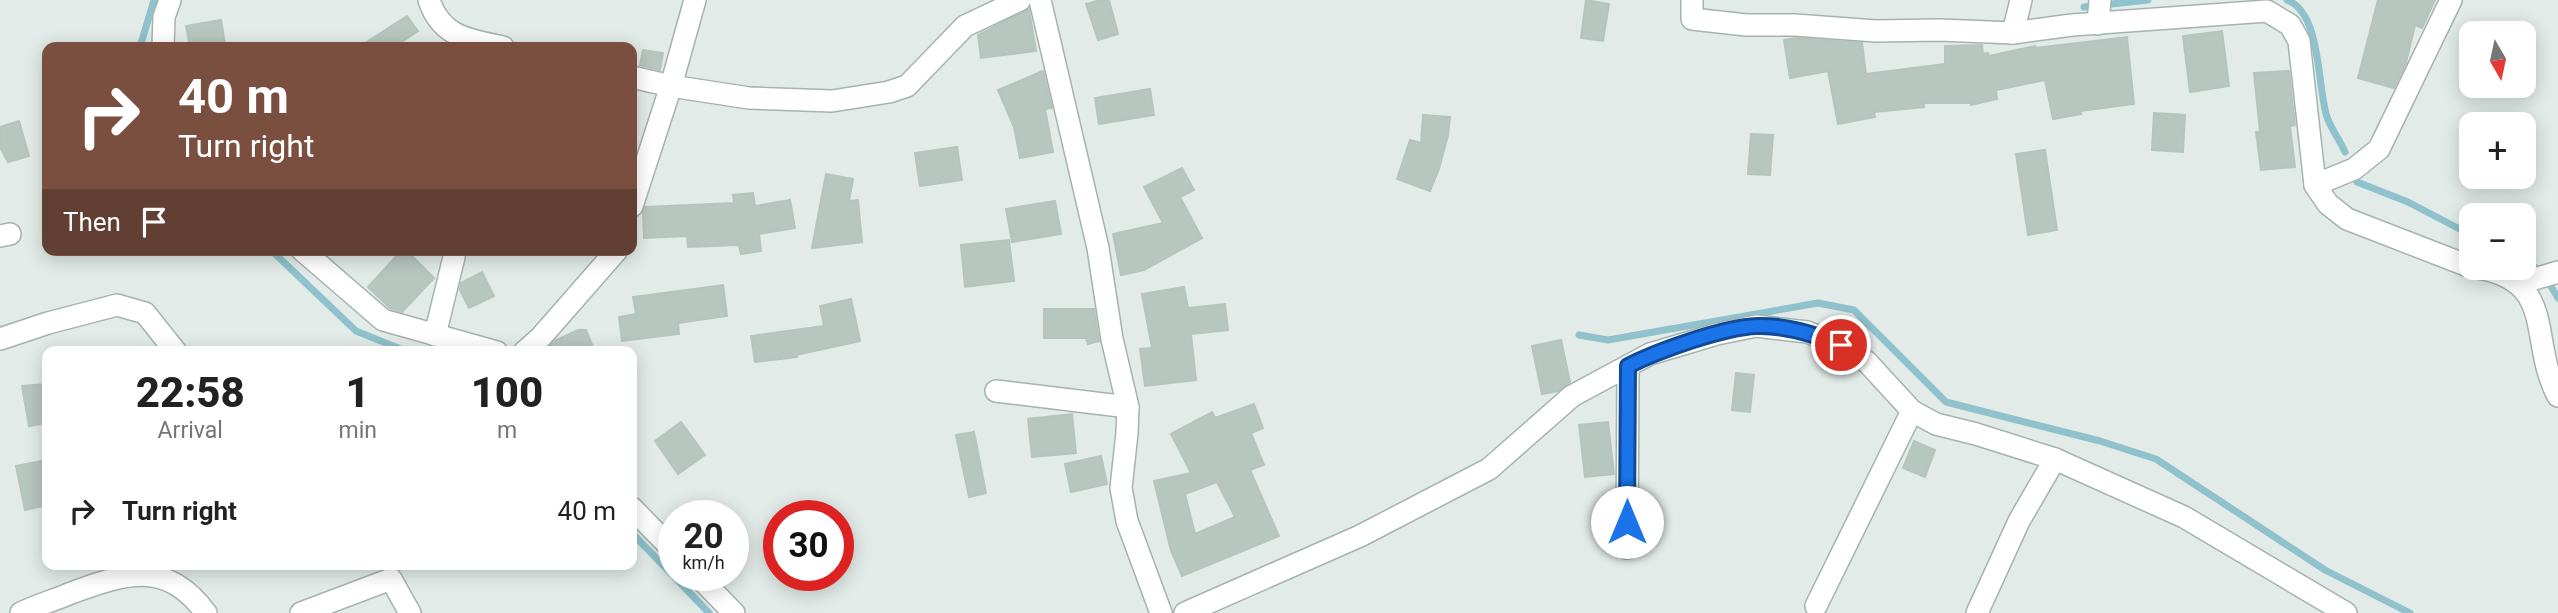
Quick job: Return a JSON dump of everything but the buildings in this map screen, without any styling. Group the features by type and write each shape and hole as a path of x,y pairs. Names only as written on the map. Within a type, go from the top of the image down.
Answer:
{"street":[{"path":"163,42 164,17 170,0"},
{"path":"429,0 434,15 459,37 481,42"},
{"path":"637,191 695,0"},
{"path":"637,78 749,98 832,101 889,92 907,86 965,26 1020,0"},
{"path":"1040,0 1098,248 1112,339 1128,407 1121,488 1127,522 1161,613"},
{"path":"1692,0 1692,19 1876,31 2013,33 2267,11 2290,26 2299,41 2315,185 2328,204 2347,219 2459,262"},
{"path":"2013,33 2021,0"},
{"path":"2098,24 2100,0"},
{"path":"2315,185 2354,169 2379,149 2451,0"},
{"path":"309,256 383,320 475,346"},
{"path":"531,346 612,256"},
{"path":"435,335 454,257"},
{"path":"2521,283 2558,272"},
{"path":"2516,280 2532,297 2551,383 2558,396"},
{"path":"0,338 117,305 145,313 171,346"},
{"path":"1185,613 1360,536 1489,469 1572,396 1650,354 1717,334 1756,326 1807,332 1841,345 1867,362 1912,411 1936,424 2055,459 2183,517 2325,607 2346,613"},
{"path":"1626,548 1628,366"},
{"path":"996,391 1128,407"},
{"path":"1816,606 1912,411"},
{"path":"1977,613 2020,521 2055,459"},
{"path":"637,513 658,535"},
{"path":"301,613 384,572 410,613"},
{"path":"21,613 106,580 146,574 176,583 194,597 206,613"},
{"path":"713,591 734,613"}],"waterway":[{"path":"141,42 154,0"},
{"path":"2084,7 2148,0"},
{"path":"2287,0 2298,8 2307,20 2316,52 2327,117 2345,152"},
{"path":"2357,182 2408,202 2459,229"},
{"path":"277,256 356,331 393,346"},
{"path":"2536,268 2542,271 2558,298"},
{"path":"1579,335 1608,340 1818,303 1854,310 1946,402 2100,441 2156,459 2325,570 2410,613"},
{"path":"637,538 709,613"}],"route":[{"path":"1627,522 1628,366 1650,354 1717,334 1756,326 1807,332 1841,345"}]}
